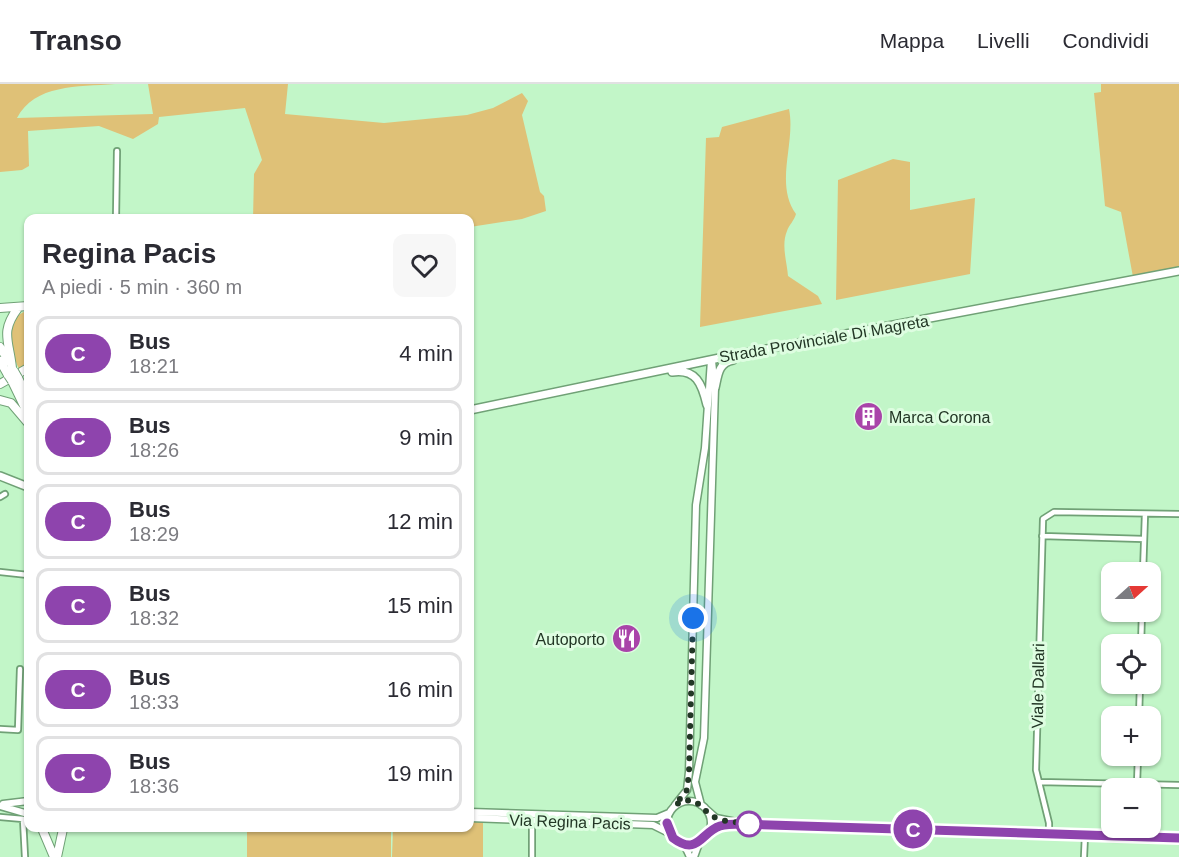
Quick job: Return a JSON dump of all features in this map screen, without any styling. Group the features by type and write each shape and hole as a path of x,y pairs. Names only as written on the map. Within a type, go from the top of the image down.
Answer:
{"main road":[{"name":"Strada Provinciale Di Magreta","path":"474,409 711,360 1179,271"},
{"path":"0,308 24,307"},
{"path":"13,375 4,338 5,325 18,308"},
{"path":"0,347 24,404"},
{"path":"715,388 723,363 765,354 769,349"},
{"path":"0,361 24,392"},
{"path":"0,384 24,370"},
{"path":"640,374 651,376 679,371 694,374 703,388 706,405"},
{"path":"0,400 11,403 24,418"},
{"path":"0,476 24,486"},
{"path":"0,481 24,487"},
{"path":"43,832 56,857"},
{"path":"56,857 63,832"}],"street":[{"path":"116,214 117,151"},
{"path":"708,834 711,821 695,782 704,738 715,388 711,360"},
{"path":"690,857 684,844 669,833 667,823 669,813 687,790 689,772 696,505 705,448 706,405 711,360"},
{"path":"696,505 703,499 711,502"},
{"path":"1144,539 1042,536 1043,519 1050,513 1179,514"},
{"path":"1143,562 1145,514"},
{"name":"Viale Dallari","path":"1042,536 1036,770 1049,823 1049,834"},
{"path":"0,572 24,575"},
{"path":"0,729 18,730 20,669"},
{"path":"1039,782 1101,783"},
{"path":"1161,785 1179,785"},
{"path":"675,805 688,801 704,807 716,818 741,824"},
{"path":"0,805 24,802"},
{"path":"0,805 24,813"},
{"name":"Via Regina Pacis","path":"474,812 657,818 669,813"},
{"path":"0,817 20,818 24,823"},
{"name":"Via Regina Pacis","path":"474,818 653,825 669,833"},
{"path":"532,820 532,857"},
{"path":"694,857 699,843 708,834 720,826 741,824 1179,838"},
{"path":"25,832 25,857"},
{"path":"1084,835 1084,857"},
{"path":"684,844 699,843"}],"shaded area":[{"path":"0,84 115,84 72,87 46,93 25,107 17,118 153,114 148,84 288,84 285,114 384,123 467,115 493,108 522,93 528,101 522,115 546,211 522,219 474,226 474,214 253,214 254,174 262,160 245,108 159,117 158,124 133,139 99,126 28,131 29,166 22,170 0,172"},
{"path":"1101,84 1179,84 1179,268 1133,277 1121,212 1105,206 1094,93 1101,92"},
{"path":"789,109 790,136 786,177 790,202 796,214 784,242 788,276 818,296 822,304 700,327 706,138 719,137 722,127"},
{"path":"893,159 910,162 910,210 975,198 970,274 836,300 838,180"},
{"path":"24,312 24,366 19,369 12,352 9,335 13,321"},
{"path":"474,822 483,822 483,857 392,857 393,832 474,832"},
{"path":"247,832 391,832 391,857 247,857"}],"bus line":[{"name":"C","path":"667,823 669,833 673,838 678,842 691,845 699,843 720,826 741,824 1179,838"}],"place":[{"name":"Marca Corona","path":"868,417"},
{"name":"Autoporto","path":"626,639"}],"route":[{"path":"693,618 689,772 687,790 675,805 695,801 716,818 749,824"}]}
